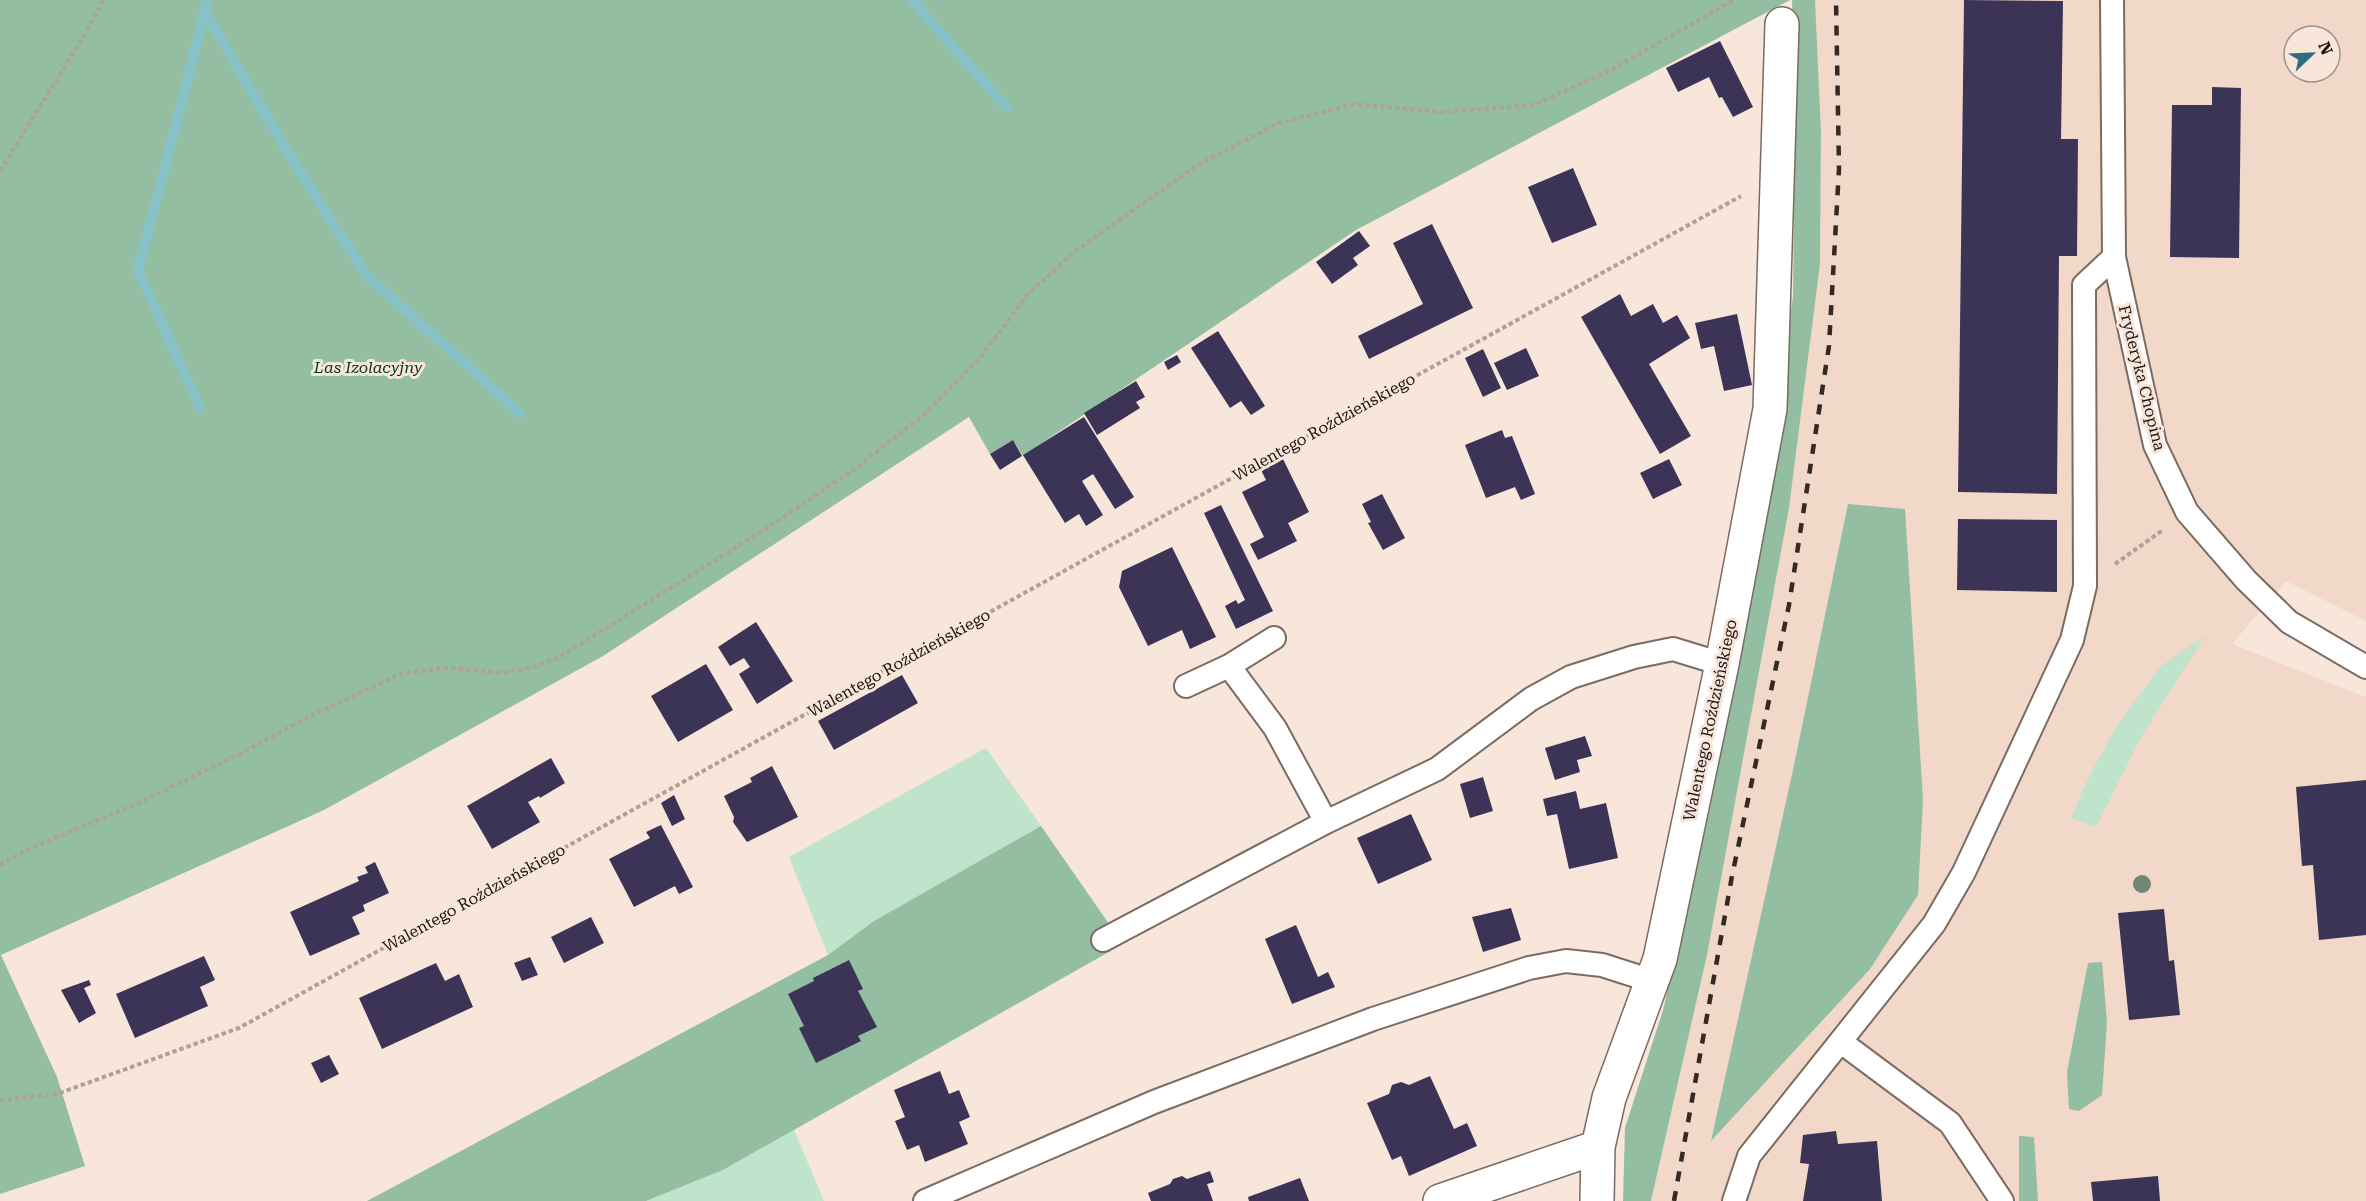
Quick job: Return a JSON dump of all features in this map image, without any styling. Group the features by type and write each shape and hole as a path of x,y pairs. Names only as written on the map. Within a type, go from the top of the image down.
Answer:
{"street":[{"name":"Walentego Roździeńskiego","path":"1597,1201 1598,1147 1609,1098 1660,959 1722,664 1770,409 1782,24"},
{"path":"1440,1201 1598,1147"}],"lane":[{"name":"Fryderyka Chopina","path":"2112,0 2114,257 2155,445 2187,512 2229,562 2289,622 2366,668"},
{"path":"1734,1201 1749,1156 1934,924 1964,872 2072,640 2085,586 2084,285 2114,257"},
{"path":"1186,686 1229,666 1274,638"},
{"path":"1103,939 1326,822 1437,769 1531,699 1571,677 1634,657 1673,649 1722,664"},
{"path":"1229,666 1275,728 1326,822"},
{"path":"925,1201 1154,1102 1373,1019 1529,968 1566,961 1602,965 1652,981"},
{"path":"1841,1042 1950,1123 2002,1201"}],"path":[{"path":"0,171 87,31 103,0"},
{"path":"0,865 29,849 136,804 240,754 312,715 403,673 450,668 502,673 530,668 556,659 767,528 852,471 926,413 980,358 1027,295 1074,252 1199,164 1279,123 1354,104 1440,112 1534,105 1611,70 1734,0"},
{"name":"Walentego Roździeńskiego","path":"0,1100 57,1094 239,1028 1778,175"},
{"path":"2085,586 2187,512"}],"shaded area":[{"path":"1815,0 2366,0 2366,621 2286,581 2232,644 2366,697 2366,1201 1651,1201 1707,955 1789,508 1820,264 1821,132"}],"green space":[{"name":"Las Izolacyjny","path":"0,0 1790,0 1356,230 1023,456 1013,440 990,454 969,417 603,656 324,810 1,955 57,1077 85,1166 0,1194"},
{"path":"1792,0 1815,0 1821,132 1820,264 1789,508 1707,955 1651,1201 1623,1201 1625,1128 1663,1010 1711,803 1772,460 1793,296 1795,119"},
{"path":"1848,504 1905,509 1923,800 1918,895 1870,969 1711,1141 1793,770"},
{"path":"2205,636 2140,739 2096,827 2071,818 2091,772 2120,721 2161,666"},
{"path":"986,748 1041,826 874,921 828,955 789,857"},
{"path":"1041,826 1123,944 723,1170 646,1201 367,1201 828,955 874,921"},
{"path":"2102,962 2107,1022 2102,1095 2079,1111 2069,1109 2067,1072 2088,963"},
{"path":"794,1130 824,1201 646,1201 723,1170"},
{"path":"2019,1136 2034,1137 2038,1201 2019,1201"}],"building":[{"path":"1964,0 2063,1 2061,139 2078,139 2077,256 2059,256 2057,494 1958,492"},
{"path":"1720,41 1753,107 1733,117 1722,97 1719,98 1709,77 1678,92 1666,68"},
{"path":"2212,87 2241,88 2239,258 2170,257 2172,105 2212,105"},
{"path":"1573,168 1597,225 1552,243 1528,187"},
{"path":"1432,224 1473,308 1369,359 1358,336 1423,304 1393,243"},
{"path":"1359,231 1370,246 1353,258 1358,265 1332,284 1316,262"},
{"path":"1620,294 1631,316 1653,304 1663,323 1677,315 1690,338 1649,364 1691,436 1660,454 1581,317"},
{"path":"1737,314 1752,385 1724,391 1714,346 1701,349 1695,323"},
{"path":"1218,331 1265,406 1251,415 1241,401 1230,408 1191,348"},
{"path":"1526,348 1539,376 1507,390 1494,363"},
{"path":"1483,349 1501,388 1483,397 1465,358"},
{"path":"1177,355 1181,362 1168,370 1164,362"},
{"path":"1136,381 1145,397 1136,402 1140,408 1097,435 1084,413"},
{"path":"1084,417 1134,497 1115,509 1093,474 1082,481 1103,515 1086,526 1079,514 1065,523 1023,455"},
{"path":"1502,430 1505,438 1512,436 1535,494 1521,500 1515,487 1486,498 1465,445"},
{"path":"1013,440 1022,456 1000,470 990,454"},
{"path":"1283,459 1309,512 1288,523 1297,541 1258,560 1250,544 1264,537 1242,492 1266,480 1261,470"},
{"path":"1669,459 1682,485 1653,499 1640,473"},
{"path":"1382,494 1405,538 1383,550 1368,523 1371,522 1362,504"},
{"path":"1221,505 1273,611 1236,629 1225,606 1236,600 1238,604 1245,600 1204,513"},
{"path":"1958,519 2057,520 2057,592 1957,590"},
{"path":"1172,547 1216,637 1190,649 1182,630 1148,646 1119,587 1122,571"},
{"path":"756,622 793,681 757,704 739,674 750,667 744,658 730,666 718,647"},
{"path":"706,664 733,710 678,742 651,696"},
{"path":"902,675 918,703 834,750 818,721"},
{"path":"1585,736 1592,756 1577,760 1580,772 1555,780 1545,748"},
{"path":"551,758 565,783 540,798 539,796 528,802 540,822 492,849 467,806"},
{"path":"772,766 798,817 747,842 733,822 734,817 724,796 752,782 750,778"},
{"path":"1483,777 1493,811 1470,818 1460,784"},
{"path":"2366,780 2366,935 2319,940 2313,865 2302,866 2296,787"},
{"path":"1576,791 1580,809 1606,803 1618,858 1569,869 1557,814 1547,816 1543,799"},
{"path":"674,795 685,819 672,826 661,803"},
{"path":"1411,814 1432,860 1378,884 1357,838"},
{"path":"661,825 693,887 679,894 675,886 634,907 609,859 650,838 646,832"},
{"path":"375,862 389,893 363,905 365,911 352,917 360,934 310,956 290,912 359,881 357,877 368,873 365,867"},
{"path":"1511,908 1521,940 1483,952 1472,917"},
{"path":"2164,909 2169,961 2174,960 2180,1015 2129,1020 2118,913"},
{"path":"591,917 604,943 564,963 551,937"},
{"path":"1296,925 1318,977 1328,972 1335,987 1292,1004 1265,939"},
{"path":"204,956 215,980 200,987 208,1006 135,1038 116,994"},
{"path":"530,957 538,975 522,981 514,963"},
{"path":"849,960 863,989 858,991 877,1027 858,1036 861,1041 816,1063 799,1028 804,1026 788,994 814,981 813,978"},
{"path":"436,963 445,981 459,974 473,1007 382,1049 359,998"},
{"path":"89,980 91,985 84,988 96,1013 79,1023 61,990"},
{"path":"329,1055 339,1074 321,1083 311,1063"},
{"path":"940,1071 949,1094 959,1090 970,1117 959,1122 968,1144 925,1162 919,1145 907,1150 895,1121 905,1117 894,1090"},
{"path":"1430,1076 1454,1129 1467,1123 1477,1146 1409,1176 1401,1156 1392,1160 1367,1103 1389,1094 1392,1085 1401,1082 1409,1085"},
{"path":"1836,1131 1838,1144 1877,1141 1882,1201 1803,1201 1809,1164 1800,1163 1803,1135"},
{"path":"1210,1171 1214,1182 1207,1184 1213,1201 1151,1201 1148,1193 1170,1184 1173,1179 1182,1176 1187,1179"},
{"path":"2158,1176 2160,1201 2093,1201 2091,1182"},
{"path":"1300,1178 1309,1201 1249,1201 1248,1197"}],"waterway":[{"path":"200,408 138,270 208,0"},
{"path":"912,0 1006,107"},
{"path":"204,11 287,151 366,275 520,413"}],"railway":[{"path":"1674,1201 1732,876 1789,605 1829,346 1839,169 1836,0"}]}
